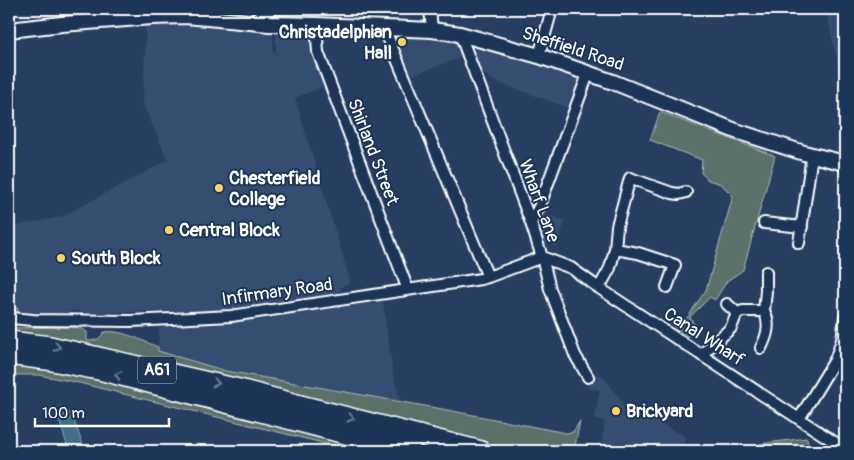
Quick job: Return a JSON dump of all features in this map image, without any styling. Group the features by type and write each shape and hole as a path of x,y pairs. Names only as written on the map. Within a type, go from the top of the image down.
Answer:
{"highway":[{"name":"A61","path":"9,341 50,346 239,388 481,451"},
{"name":"A61","path":"9,355 103,371 411,451"}],"main road":[{"name":"Sheffield Road","path":"9,30 129,14 152,17 186,16 251,23 432,30 460,34 539,56 613,82 736,131 812,155 845,163"}],"street":[{"path":"251,23 272,9"},
{"path":"430,9 432,30"},
{"path":"539,56 552,9"},
{"name":"Shirland Street","path":"316,25 318,52 408,290"},
{"path":"384,28 488,277"},
{"name":"Wharf Lane","path":"460,34 531,223 550,289 575,355 588,377"},
{"path":"531,223 540,205 588,74"},
{"path":"799,243 812,155"},
{"path":"599,288 610,268 615,249 617,226 630,178 672,193 686,192"},
{"path":"764,223 802,227"},
{"path":"615,249 638,253 675,265 667,287"},
{"name":"Infirmary Road","path":"11,318 131,321 231,316 488,277 542,257"},
{"name":"Canal Wharf","path":"542,257 570,268 845,449"},
{"path":"761,348 766,337 768,323 764,311 766,272"},
{"path":"727,304 737,313"},
{"path":"701,355 731,328 737,313 743,311 764,311"},
{"path":"799,419 835,360 842,340 845,317"}],"shaded area":[{"path":"826,9 845,9 845,83 839,70"},
{"name":"Chesterfield College","path":"165,24 273,32 273,51 282,60 276,52 276,32 316,32 329,84 295,98 351,283 343,285 339,293 218,310 18,313 9,227 61,217 168,160 143,104 146,26"},
{"path":"392,32 452,37 577,74 579,78 569,108 494,81 460,58 408,77 396,50"},
{"path":"545,214 565,221 556,247 546,243 541,233"},
{"path":"383,302 393,374 400,401 226,371 158,351 159,328"},
{"name":"Brickyard","path":"595,374 603,376 623,403 686,437 683,451 600,451 605,422 595,418 600,390 589,389 588,382"},
{"path":"71,412 85,451 69,451 58,417"}],"green space":[{"path":"660,112 775,156 743,270 727,281 715,300 710,297 690,317 694,324 687,337 674,327 687,318 706,290 733,196 721,184 708,180 701,173 702,160 650,140"},
{"path":"18,308 18,313 11,316 13,328 74,327 87,332 87,341 96,340 103,333 123,333 158,347 158,351 226,371 566,433 573,432 580,421 574,451 508,451 464,438 9,333 9,309"},
{"path":"9,360 59,367 376,451 355,451 75,382 39,375 9,375"},
{"path":"807,438 809,451 760,451 759,444"}],"place":[{"name":"Christadelphian Hall","path":"402,42"},
{"name":"Chesterfield College","path":"219,188"},
{"name":"Central Block","path":"169,230"},
{"name":"South Block","path":"61,258"},
{"name":"Brickyard","path":"616,411"}]}
